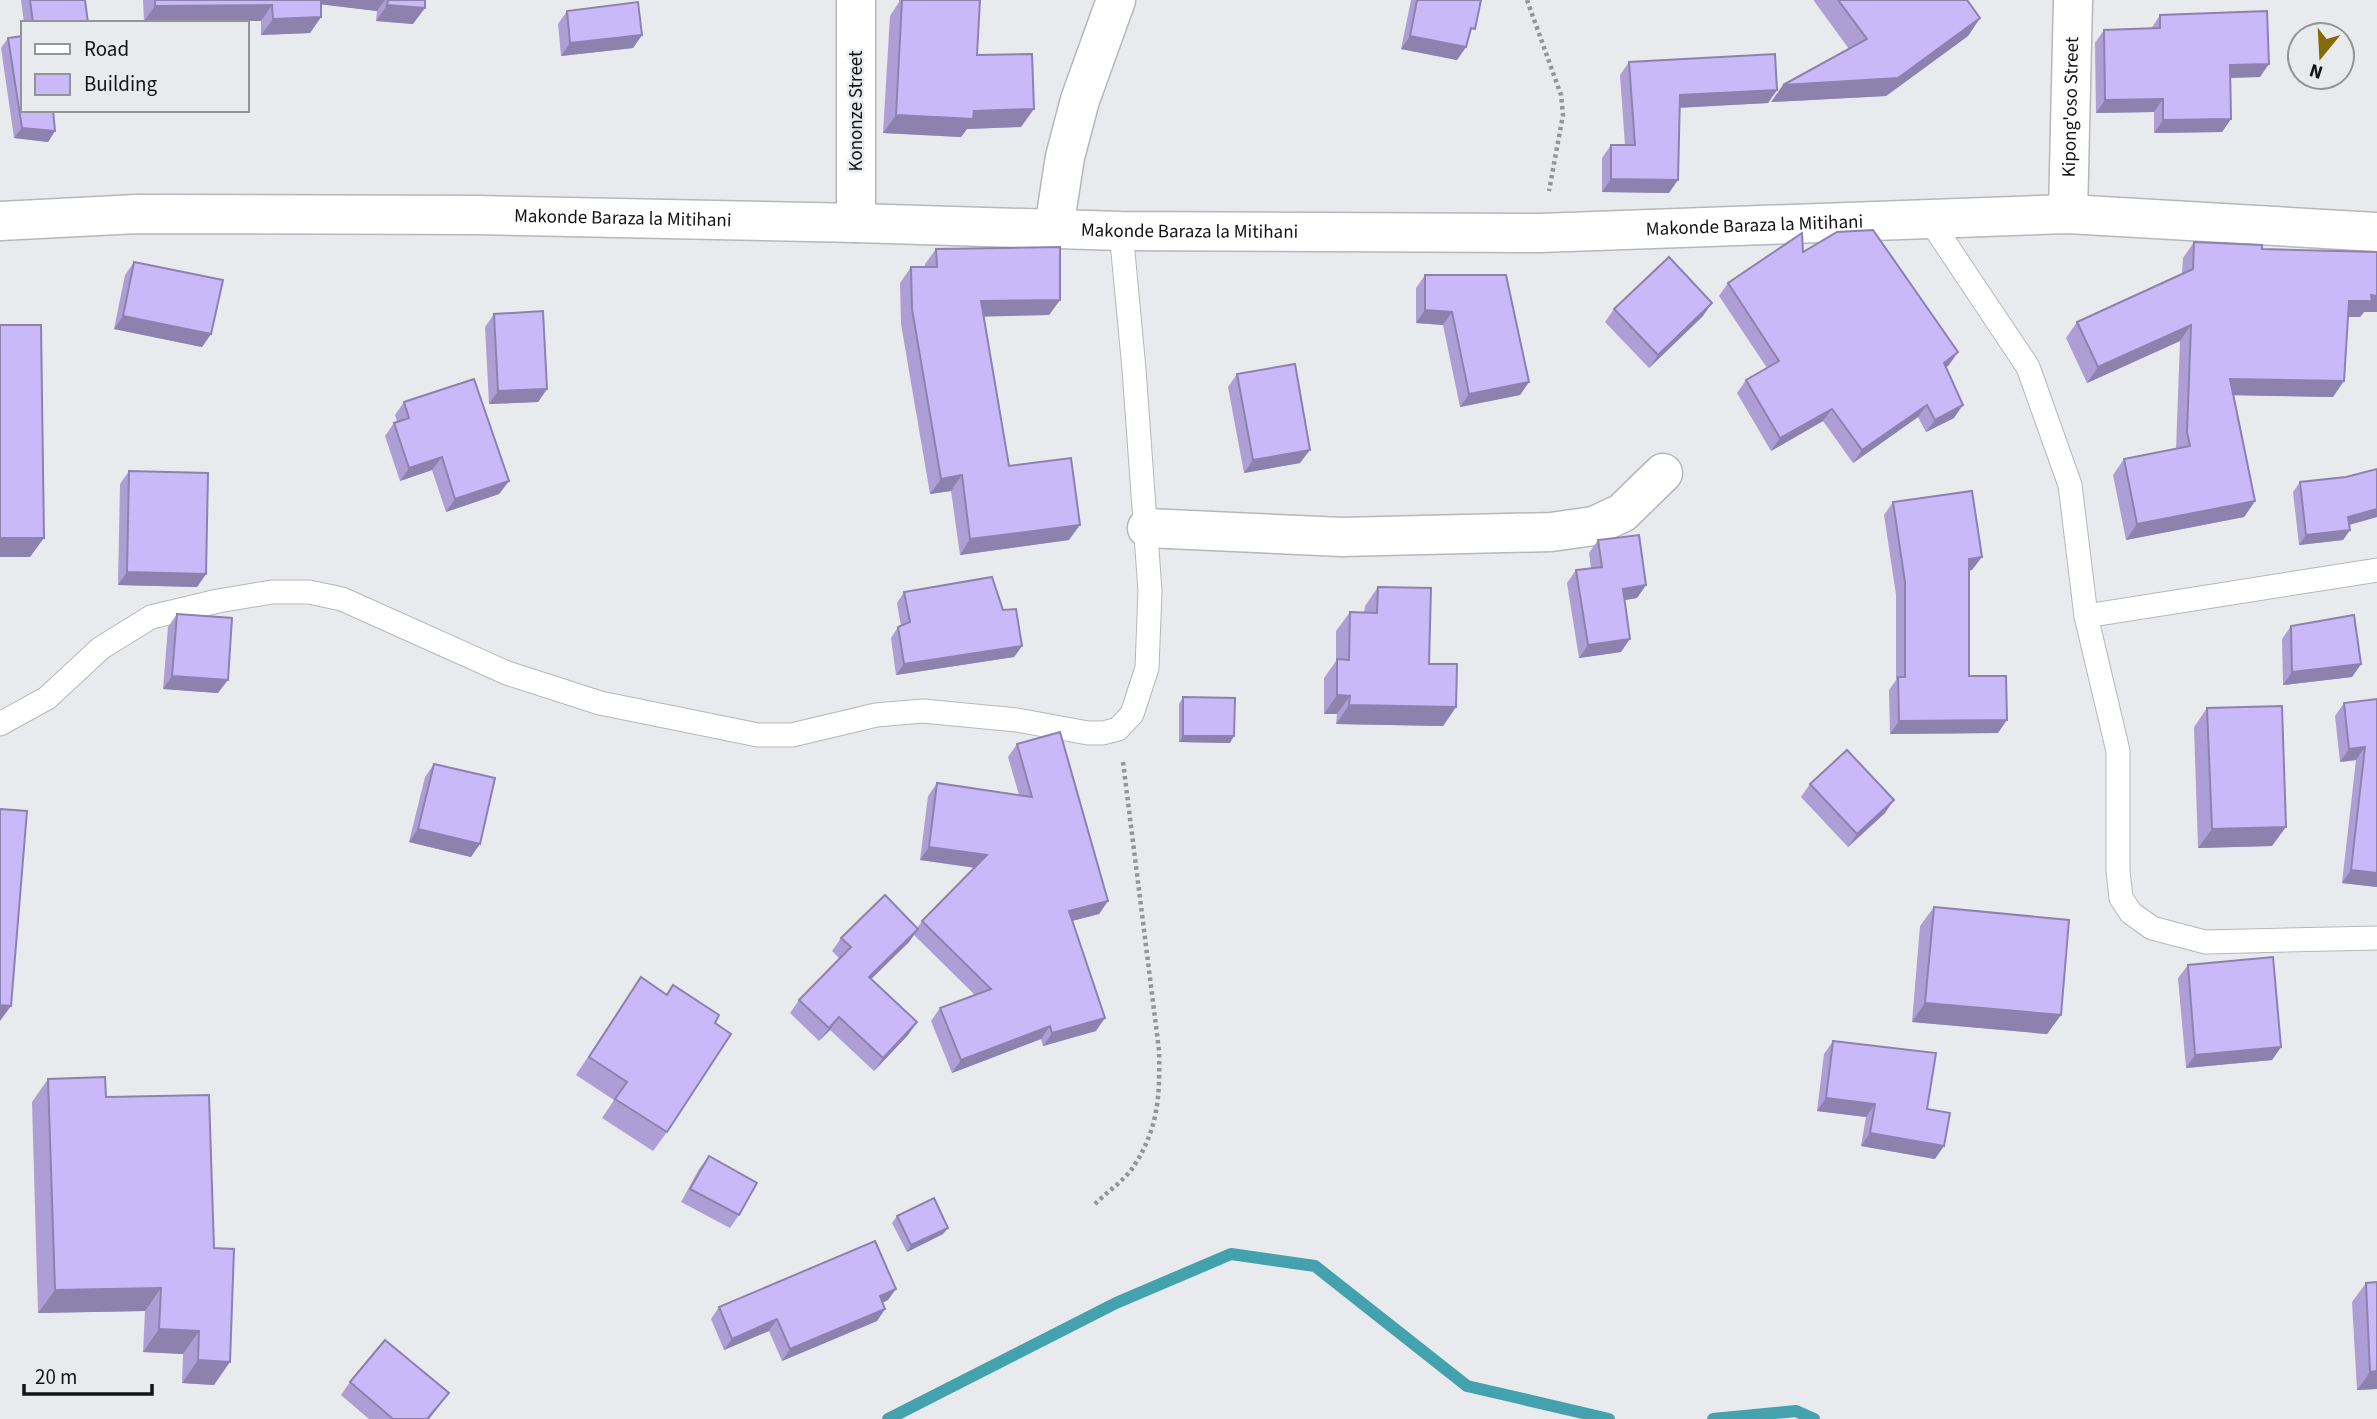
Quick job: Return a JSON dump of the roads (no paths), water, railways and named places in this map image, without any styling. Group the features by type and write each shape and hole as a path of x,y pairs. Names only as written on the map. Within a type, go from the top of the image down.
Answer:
{"street":[{"name":"Kononze Street","path":"856,0 856,223"},
{"path":"1054,228 1065,157 1074,123 1116,0"},
{"name":"Kipong'oso Street","path":"2068,214 2073,0"},
{"name":"Makonde Baraza la Mitihani","path":"0,221 137,214 478,215 1121,231 1541,233 2068,214 2377,232"},
{"path":"1147,528 1342,537 1551,532 1594,526 1622,513 1662,473"}],"lane":[{"path":"1929,219 2028,367 2070,485 2086,616 2118,751 2118,871 2121,898 2132,913 2152,928 2205,942 2377,938"},
{"path":"0,724 47,698 101,648 151,617 218,601 272,592 309,592 342,599 507,673 600,703 758,735 792,735 876,715 923,711 1017,720 1088,733 1118,729 1132,714 1147,668 1150,591 1121,231"},
{"path":"2086,616 2377,570"}],"waterway":[{"path":"888,1419 1116,1303 1231,1254 1315,1266 1467,1386 1609,1419"},
{"path":"1713,1419 1796,1411 1814,1419"}]}
